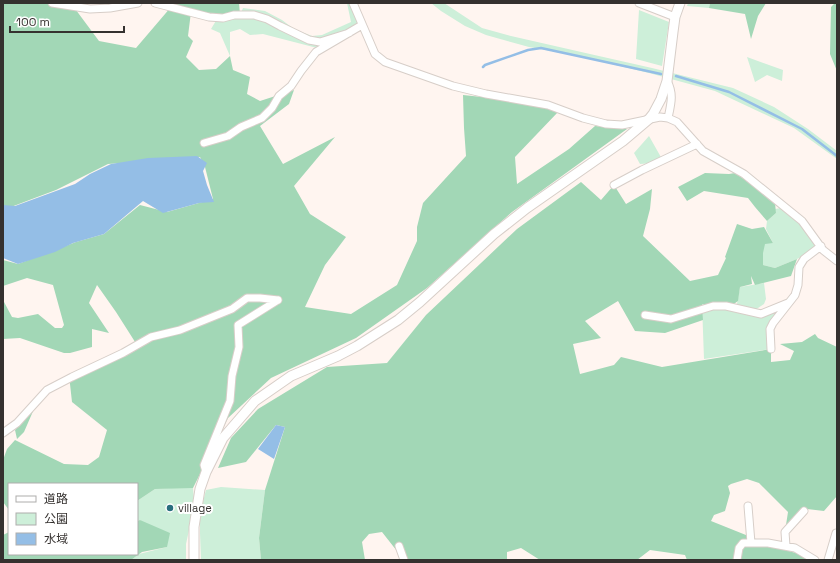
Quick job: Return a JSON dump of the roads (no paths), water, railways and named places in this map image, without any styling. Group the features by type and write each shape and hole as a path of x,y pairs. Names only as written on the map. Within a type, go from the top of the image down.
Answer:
{"street":[{"path":"52,3 90,9 110,8 138,3"},
{"path":"155,3 209,17 223,18 234,15 254,15 267,19 309,40 320,42 349,33"},
{"path":"352,3 375,54 385,62 453,86 486,94 548,105 583,118 606,124 622,125 660,117 668,118 677,122 703,151 744,174 802,221 823,250 837,261"},
{"path":"639,3 676,17"},
{"path":"194,560 194,527 200,489 206,472 223,438 255,401 291,376 338,356 357,346 398,320 494,234 527,208 623,142 649,120 661,99 667,81 676,17 680,3"},
{"path":"204,143 228,136 241,127 262,118 272,108 279,96 291,86 316,52 362,25"},
{"path":"667,81 671,88 671,101 668,118"},
{"path":"614,185 697,144"},
{"path":"771,349 770,329 795,295 798,284 799,267 804,259 821,246"},
{"path":"3,433 18,423 47,390 151,337 180,330 232,309 247,298 278,300 238,325 239,347 233,372 230,401 204,465 206,472"},
{"path":"645,315 671,319 713,306 726,306 761,314 788,303"},
{"path":"748,506 751,543"},
{"path":"786,546 785,532 804,511"},
{"path":"828,560 836,533"},
{"path":"737,560 739,548 743,543 768,543 795,548 815,560"},
{"path":"399,546 404,560"}],"water":[{"path":"197,156 207,163 203,171 214,202 199,203 163,213 143,201 104,234 73,243 55,252 18,264 3,258 3,205 15,206 75,184 90,174 111,164 148,158"},
{"path":"276,425 285,427 274,459 258,449"}],"waterway":[{"path":"483,67 528,50 541,48 661,74"},
{"path":"676,76 729,92 802,129 837,156"}],"place":[{"name":"village","path":"170,508"}]}
